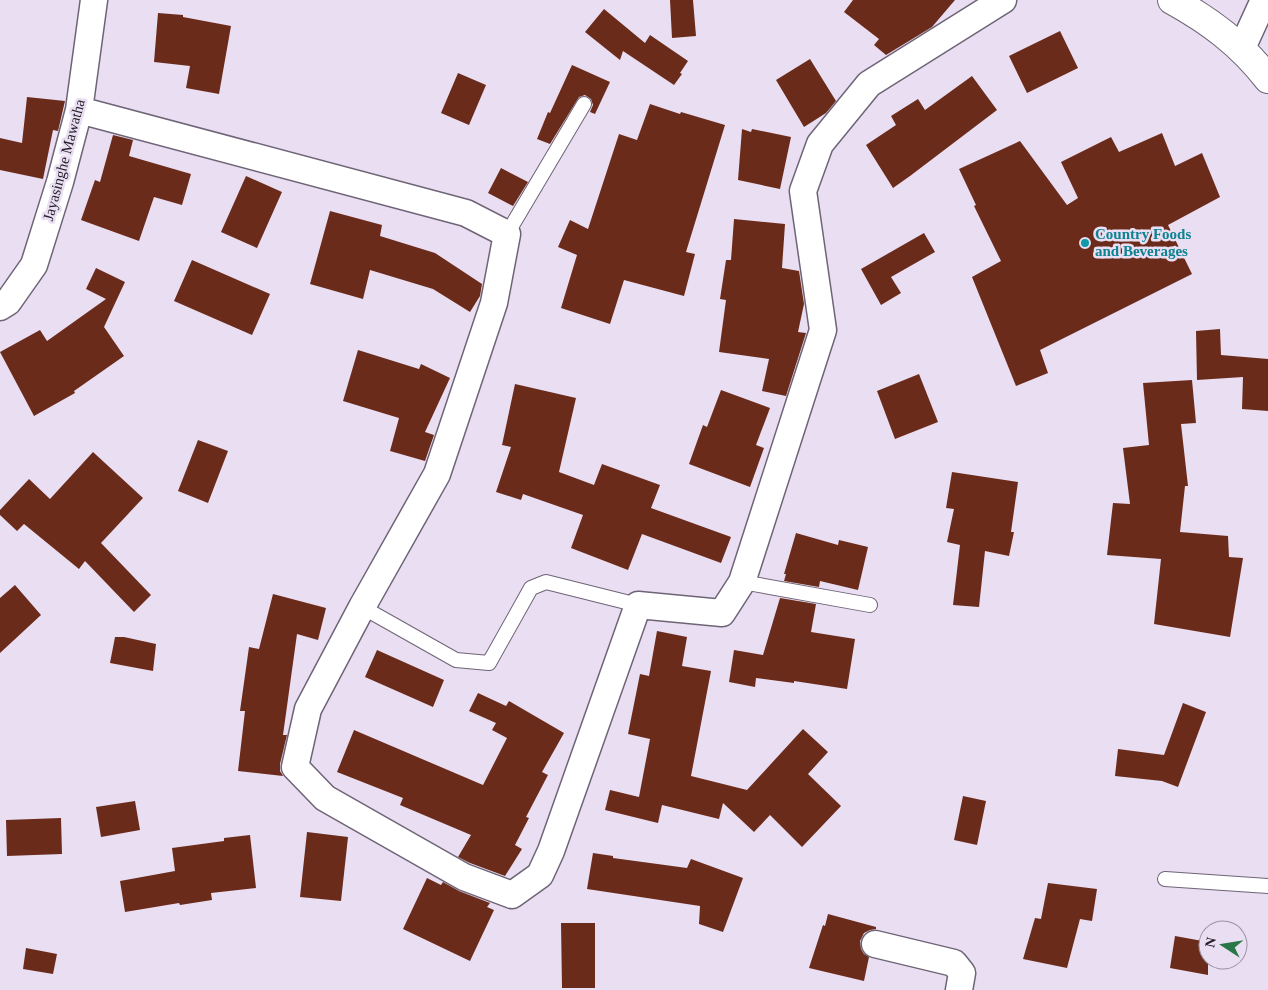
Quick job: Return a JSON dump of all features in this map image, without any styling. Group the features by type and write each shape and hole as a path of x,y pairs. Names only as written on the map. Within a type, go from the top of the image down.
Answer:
{"street":[{"name":"Jayasinghe Mawatha","path":"0,307 8,302 34,265 60,182 79,110 94,0"},
{"path":"79,110 466,213 507,234 494,303 437,474 362,607 308,709 295,767 325,798 464,877 512,895 540,875 551,851 638,605 722,613 742,582 823,330 803,191 820,144 869,84 1003,0"},
{"path":"1173,0 1211,24 1242,48 1268,79"},
{"path":"1242,48 1264,0"},
{"path":"875,944 954,963 962,973 959,990"}],"lane":[{"path":"507,234 584,104"},
{"path":"362,607 456,660 489,663 531,588 546,582 638,605"},
{"path":"742,582 870,605"},
{"path":"1165,879 1268,886"}],"building":[{"path":"670,0 693,0 696,36 672,38"},
{"path":"853,0 955,0 932,27 886,55 874,45 879,39 844,12"},
{"path":"604,9 645,43 650,35 688,61 674,85 623,51 620,60 585,32"},
{"path":"158,13 183,15 183,17 231,26 219,94 186,88 190,66 154,62"},
{"path":"1060,31 1078,68 1027,93 1009,56"},
{"path":"810,59 836,101 826,113 804,127 776,80"},
{"path":"572,65 610,82 595,114 590,112 593,105 591,99 585,95 579,97 550,144 537,139 548,112 550,113"},
{"path":"458,73 486,85 469,125 441,113"},
{"path":"972,76 997,110 893,188 866,145 896,125 891,116 918,99 925,110"},
{"path":"27,97 65,101 58,131 53,130 43,179 0,170 0,138 22,143"},
{"path":"650,104 680,114 681,112 725,125 686,252 695,254 684,296 624,280 610,324 561,308 577,255 558,247 570,220 588,229 619,134 637,140"},
{"path":"742,129 751,132 752,129 791,137 780,189 738,180"},
{"name":"Country Foods and Beverages","path":"1162,133 1175,166 1202,153 1220,197 1168,225 1192,274 1040,350 1048,373 1016,386 972,277 1001,261 974,206 976,205 959,169 1020,141 1067,205 1078,198 1061,162 1111,137 1119,152"},
{"path":"113,135 133,140 129,156 191,174 182,205 154,197 139,241 81,220 95,180 100,182"},
{"path":"501,168 528,182 513,206 488,193"},
{"path":"246,176 282,192 257,248 221,232"},
{"path":"330,211 382,225 380,236 435,253 482,284 480,296 470,312 433,289 370,270 363,299 310,284"},
{"path":"734,219 785,224 782,268 799,271 804,304 798,332 806,333 786,396 762,391 769,359 719,352 726,300 720,299 726,260 731,260"},
{"path":"924,233 935,252 891,277 901,293 881,305 861,269"},
{"path":"192,260 270,294 252,335 174,301"},
{"path":"96,268 125,282 104,327 124,356 74,391 75,393 34,416 0,352 40,330 47,341 106,299 86,289"},
{"path":"1220,329 1221,355 1268,359 1268,411 1242,409 1243,377 1197,380 1196,331"},
{"path":"358,350 419,369 421,364 450,378 425,432 434,435 425,461 390,451 399,418 343,401"},
{"path":"919,374 938,422 895,439 877,391"},
{"path":"1192,380 1196,423 1181,424 1188,486 1185,486 1180,532 1228,536 1229,557 1243,558 1230,637 1154,624 1161,559 1107,555 1113,503 1130,504 1123,448 1149,445 1143,383"},
{"path":"515,384 576,398 559,472 594,485 602,464 660,485 651,508 731,537 721,563 642,534 628,570 571,548 583,515 523,494 521,500 496,492 511,447 502,445"},
{"path":"721,390 770,408 756,445 764,448 750,487 689,464 703,425 707,427"},
{"path":"198,440 228,451 208,503 178,491"},
{"path":"93,452 143,498 101,543 151,595 134,612 85,561 79,569 24,524 17,531 0,515 0,510 29,479 50,499"},
{"path":"952,472 1018,482 1011,532 1014,532 1009,556 985,551 979,607 953,605 960,545 947,542 954,509 946,508"},
{"path":"796,533 838,545 839,540 868,547 858,590 820,581 819,587 784,581 786,574 784,574"},
{"path":"15,585 41,615 0,653 0,598"},
{"path":"273,594 326,608 318,640 297,634 283,735 287,735 280,764 280,771 283,776 238,771 245,711 240,711 249,647 259,649"},
{"path":"780,598 816,604 811,632 855,639 847,689 794,681 794,683 756,678 755,687 729,682 734,650 763,655"},
{"path":"657,631 687,637 682,666 711,671 691,776 747,790 803,729 828,752 808,774 841,806 802,847 770,815 754,832 723,803 719,819 662,805 658,823 605,810 610,790 639,797 650,739 628,734 640,674 649,676"},
{"path":"115,637 124,637 156,644 153,671 110,663"},
{"path":"377,650 444,680 433,707 365,677"},
{"path":"478,693 506,706 509,701 564,733 542,772 548,775 526,817 529,818 515,845 522,849 505,876 458,857 471,835 400,805 403,798 337,772 354,730 483,785 507,738 492,730 496,723 469,711"},
{"path":"1183,703 1206,712 1178,787 1162,781 1115,776 1118,749 1164,755"},
{"path":"963,796 986,801 977,845 954,840"},
{"path":"135,801 140,830 101,837 96,807"},
{"path":"61,818 62,854 7,856 6,820"},
{"path":"307,832 348,837 341,901 300,897"},
{"path":"250,835 256,888 211,893 212,900 180,905 179,903 125,912 120,881 175,871 172,848 224,841 224,838"},
{"path":"593,853 613,856 613,858 687,868 691,859 743,878 723,932 699,924 700,906 587,889"},
{"path":"427,878 441,885 443,882 459,891 490,903 487,907 494,910 470,961 403,929"},
{"path":"1048,883 1097,889 1092,921 1080,919 1067,968 1023,959 1035,918 1041,919"},
{"path":"828,914 876,927 876,929 864,933 860,941 861,949 869,957 864,981 809,968"},
{"path":"561,923 595,923 595,988 562,988"},
{"path":"1175,936 1198,940 1198,970 1208,970 1208,975 1170,968"},
{"path":"26,948 57,954 53,974 23,969"}],"place":[{"name":"Country Foods and Beverages","path":"1085,243"}]}
